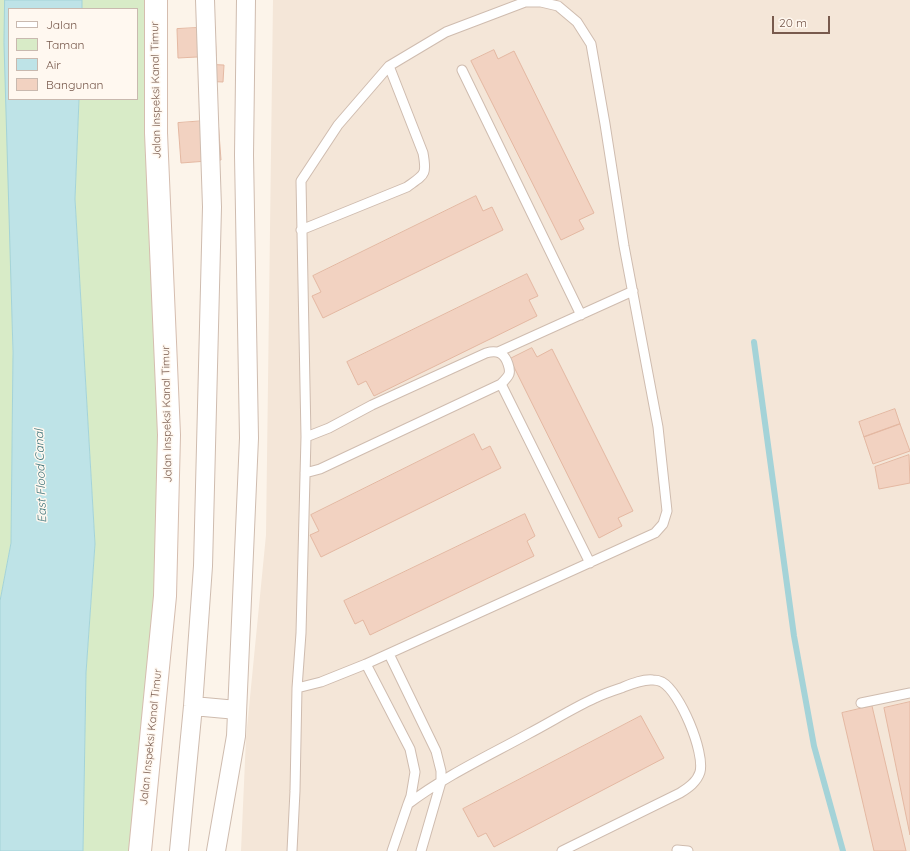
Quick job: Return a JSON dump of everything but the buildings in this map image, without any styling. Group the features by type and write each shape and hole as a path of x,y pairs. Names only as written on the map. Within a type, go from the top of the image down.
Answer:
{"street":[{"name":"Jalan Inspeksi Kanal Timur","path":"140,851 165,596 169,435 156,133 156,0"},
{"path":"216,851 236,736 248,438 244,155 246,0"},
{"path":"179,851 193,706 203,566 212,206 205,2"},
{"path":"193,706 238,710"}],"lane":[{"path":"292,851 297,688 301,633 306,436 301,181 338,125 389,66 446,32 525,2 541,2 558,6 577,22 591,44 624,246 658,428 667,511 663,524 655,533 389,654 321,682 297,688"},
{"path":"302,230 407,187 422,176 426,167 423,153 389,66"},
{"path":"462,70 580,315"},
{"path":"498,352 632,291"},
{"path":"305,473 320,469 501,384 509,374 509,369 503,354 493,351 486,353 372,405 329,428 306,436"},
{"path":"501,384 590,563"},
{"path":"389,654 436,751 441,771 441,782 422,851"},
{"path":"366,664 410,749 415,772 411,796 392,851"},
{"path":"408,804 441,782 596,697 641,681 654,680 662,682 670,690 686,715 697,741 701,762 700,773 696,781 680,793 562,851"},
{"path":"861,703 910,693"},
{"path":"677,850 688,851"}],"shaded area":[{"path":"273,0 910,0 910,851 241,851 246,738 266,535"}],"green space":[{"path":"0,0 8,0 8,100 13,360 11,543 0,601"},
{"path":"82,0 156,0 169,435 140,851 83,851 86,673 95,544 75,199 79,100 138,100 138,8 82,8"}],"water":[{"name":"East Flood Canal","path":"5,0 82,0 82,8 8,8 8,100 79,100 75,199 95,544 86,673 83,851 0,851 0,601 11,543 13,352 4,43"}],"waterway":[{"path":"754,342 794,636 814,746 843,851"}]}
